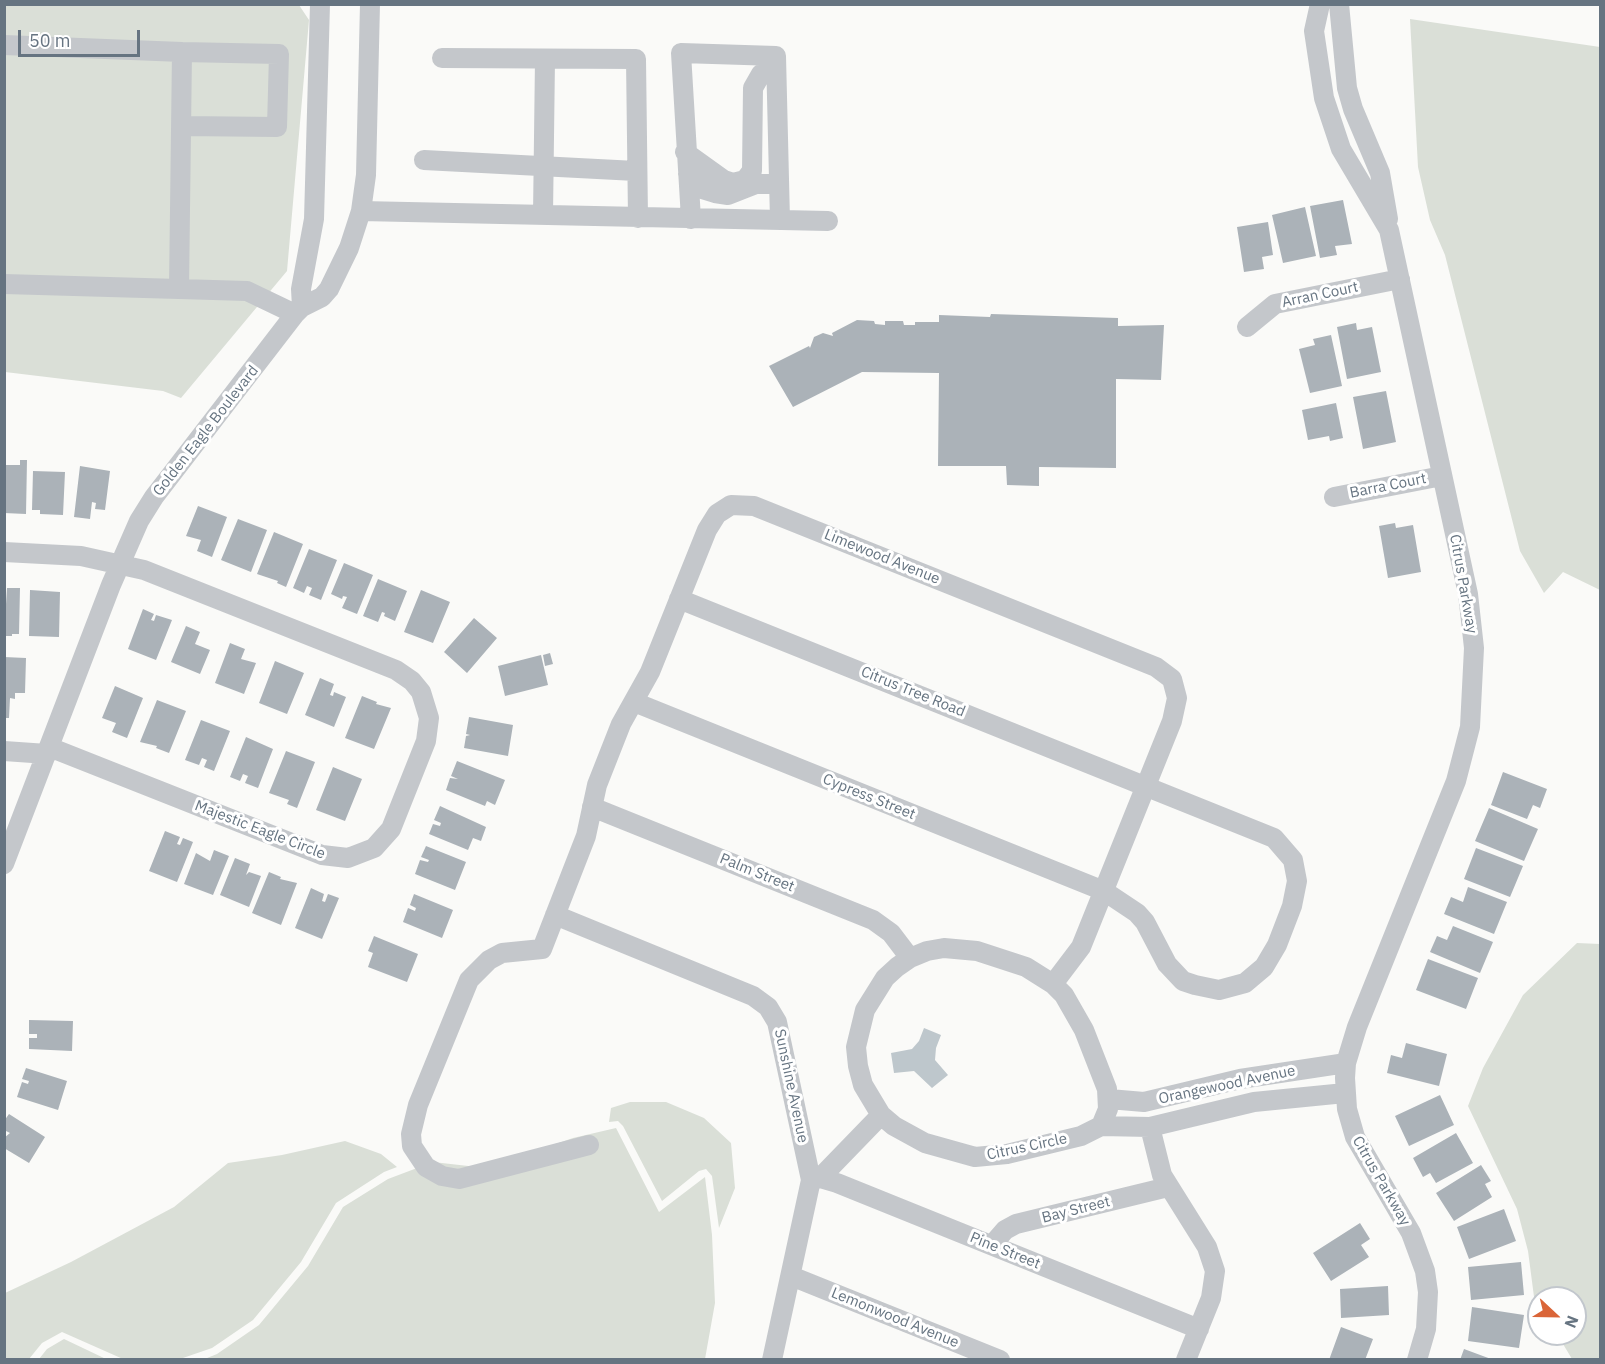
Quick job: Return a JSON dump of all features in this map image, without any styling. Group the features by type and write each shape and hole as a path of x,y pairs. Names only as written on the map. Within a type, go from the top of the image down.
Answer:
{"street":[{"path":"4,284 247,291 299,310 314,219 320,4"},
{"name":"Golden Eagle Boulevard","path":"4,864 139,521 154,497 299,310 313,303 329,289 349,248 361,211 366,176 370,4"},
{"name":"Citrus Parkway","path":"1320,4 1314,31 1330,120 1341,149 1389,230 1472,620 1474,674 1470,727 1456,780 1357,1027 1346,1063 1345,1093 1354,1137 1411,1233 1425,1271 1428,1292 1426,1329 1417,1359"},
{"path":"1339,4 1347,88 1385,190 1389,230"},
{"path":"4,45 279,54 277,127 183,126"},
{"path":"179,289 183,126 182,52"},
{"path":"691,219 685,152 681,53 776,56 780,220"},
{"path":"442,58 636,59 638,218"},
{"path":"543,215 545,59"},
{"path":"685,152 724,180 733,183 745,180 752,171 753,88 760,74 776,65"},
{"path":"1341,149 1364,137"},
{"path":"424,160 636,171"},
{"path":"688,174 702,189 728,195 756,184 778,184"},
{"path":"361,211 828,221"},
{"name":"Arran Court","path":"1247,327 1275,304 1400,279"},
{"name":"Barra Court","path":"1334,497 1442,476"},
{"name":"Limewood Avenue","path":"589,1145 459,1179 442,1176 426,1167 412,1146 412,1121 469,980 489,960 502,954 542,949 586,836 601,774 621,724 650,672 711,521 730,506 747,504 1113,650 1165,672 1176,688 1174,716 1104,891 1081,946 1053,984"},
{"name":"Majestic Eagle Circle","path":"4,552 68,554 121,563 396,670 412,681 428,707 429,718 426,741 391,829 374,849 348,858 321,855 48,751 4,751"},
{"name":"Citrus Tree Road","path":"679,599 1146,786"},
{"name":"Cypress Street","path":"634,702 1104,891"},
{"path":"1104,891 1137,913 1174,973 1194,986 1219,990 1245,983 1264,967 1277,945 1292,906 1297,881 1293,860 1282,844 1265,834 1146,786"},
{"name":"Palm Street","path":"592,807 873,920 891,933 910,958"},
{"name":"Sunshine Avenue","path":"555,915 743,991 768,1007 777,1022 815,1179 772,1359"},
{"name":"Citrus Circle","path":"1101,1126 1082,1136 992,1157 975,1157 925,1143 894,1126 881,1115 863,1085 858,1066 859,1028 865,1010 885,978 910,958 927,951 944,948 977,951 1026,967 1053,984 1084,1030 1109,1099"},
{"name":"Orangewood Avenue","path":"1109,1099 1119,1102 1144,1102 1230,1081 1346,1063"},
{"path":"1230,1081 1239,1105"},
{"path":"1101,1126 1149,1127 1239,1105 1287,1097 1345,1093"},
{"path":"1101,1126 1106,1118 1109,1099"},
{"path":"815,1179 881,1115"},
{"path":"1149,1127 1157,1163 1168,1187 1207,1247 1215,1271 1211,1298 1186,1359"},
{"name":"Pine Street","path":"815,1179 992,1245 1198,1329"},
{"name":"Bay Street","path":"992,1245 1005,1230 1016,1224 1168,1187"},
{"name":"Lemonwood Avenue","path":"791,1276 1000,1359"}],"shaded area":[{"path":"5,5 299,5 309,20 287,271 181,398 163,391 5,372"},
{"path":"1410,19 1600,47 1600,590 1563,572 1544,593 1520,551 1445,255 1430,220 1418,167"},
{"path":"1577,943 1600,944 1600,1359 1572,1359 1564,1346 1587,1346 1587,1286 1533,1286 1528,1251 1517,1209 1468,1106 1483,1068 1523,995"},
{"path":"924,1028 941,1035 936,1048 935,1060 948,1075 932,1088 914,1071 894,1073 891,1053 912,1049 919,1041"},
{"path":"630,1102 666,1102 704,1118 731,1143 735,1188 719,1228 712,1176 706,1169 699,1171 662,1201 623,1126 618,1121 609,1122 611,1108"},
{"path":"616,1128 659,1212 705,1177 712,1235 715,1303 705,1359 202,1360 217,1354 259,1325 308,1266 343,1207 388,1179 433,1162 486,1168 573,1138"},
{"path":"345,1141 381,1154 397,1167 384,1172 336,1203 301,1262 253,1320 212,1348 180,1359 123,1359 62,1332 42,1343 29,1359 5,1359 5,1293 71,1262 174,1207 228,1163 282,1155"},
{"path":"64,1339 106,1359 39,1359 47,1349"}],"building":[{"path":"1343,200 1352,244 1335,246 1337,255 1320,258 1310,206"},
{"path":"1305,207 1316,256 1283,263 1272,215"},
{"path":"1268,222 1273,255 1262,257 1264,269 1244,272 1237,227"},
{"path":"991,314 1118,318 1118,326 1164,325 1161,380 1116,379 1116,468 1039,467 1039,486 1007,485 1006,466 938,466 939,373 862,372 793,407 769,366 809,346 810,348 814,337 823,333 833,336 832,333 857,320 874,321 875,324 885,325 885,321 903,321 904,325 915,325 915,322 939,322 939,315 990,317"},
{"path":"1356,323 1357,330 1372,327 1381,372 1347,379 1337,327"},
{"path":"1331,335 1342,386 1310,393 1299,349 1315,345 1313,339"},
{"path":"1386,391 1396,442 1363,449 1353,397"},
{"path":"1336,403 1343,438 1330,441 1329,436 1308,440 1302,410"},
{"path":"20,460 27,460 26,514 4,513 4,465 20,465"},
{"path":"80,466 110,471 105,510 95,509 96,503 92,502 90,519 74,517"},
{"path":"33,471 65,472 63,515 40,514 40,510 32,510"},
{"path":"198,506 227,517 212,557 197,551 201,540 186,536"},
{"path":"238,519 267,530 251,572 221,560"},
{"path":"1395,523 1396,528 1413,525 1421,572 1388,578 1379,526"},
{"path":"274,532 303,544 286,587 277,583 278,581 257,574"},
{"path":"309,549 337,560 321,600 309,595 312,588 307,586 304,593 293,588"},
{"path":"344,563 373,575 357,614 342,608 347,597 343,596 342,599 331,594"},
{"path":"378,579 407,591 395,621 384,616 385,613 382,612 378,622 363,616"},
{"path":"7,588 20,588 19,634 12,634 12,636 4,636"},
{"path":"30,590 60,592 59,637 29,636"},
{"path":"421,590 450,602 433,643 404,632"},
{"path":"143,609 154,614 151,620 154,621 156,615 172,620 156,660 128,649"},
{"path":"474,618 497,638 467,673 444,652"},
{"path":"186,626 200,632 195,644 210,650 200,674 171,662"},
{"path":"230,643 245,649 241,659 256,663 244,694 215,683"},
{"path":"550,653 553,664 545,666 543,655"},
{"path":"541,655 548,685 505,696 498,666"},
{"path":"4,657 26,658 25,693 15,693 15,699 10,698 9,718 4,718"},
{"path":"275,661 304,673 287,714 259,703"},
{"path":"320,678 334,684 330,695 333,696 334,692 346,697 334,727 305,715"},
{"path":"115,686 143,698 127,738 112,732 116,723 102,718"},
{"path":"362,696 377,702 376,704 391,708 374,749 345,738"},
{"path":"157,700 186,711 169,753 156,748 157,746 140,742"},
{"path":"469,717 513,725 508,756 464,748 466,736 470,735 466,734"},
{"path":"201,720 230,731 214,771 204,767 207,760 202,758 199,765 185,760"},
{"path":"246,737 273,749 258,788 245,783 248,776 243,774 240,781 230,777"},
{"path":"286,751 315,762 297,808 287,804 289,800 269,793"},
{"path":"457,761 505,780 495,805 487,801 485,806 446,790 450,778 458,779 451,776"},
{"path":"333,767 362,779 345,821 316,810"},
{"path":"1503,772 1547,789 1540,808 1533,805 1527,819 1491,805"},
{"path":"440,806 486,827 481,841 473,838 468,850 429,834 433,824 440,826 441,823 434,820"},
{"path":"1489,808 1538,829 1524,861 1475,841"},
{"path":"165,831 180,837 177,844 180,845 183,838 193,842 177,882 149,871"},
{"path":"426,846 466,862 455,890 415,874 420,860 428,862 429,860 421,857"},
{"path":"1476,848 1523,866 1510,897 1464,879"},
{"path":"214,850 229,856 213,895 184,884 196,853 210,861"},
{"path":"235,858 250,864 246,875 249,872 261,876 249,907 220,895"},
{"path":"269,872 281,877 280,879 297,883 281,925 252,913"},
{"path":"1468,887 1507,902 1494,934 1444,914 1451,897 1463,902"},
{"path":"311,888 324,894 322,901 325,902 328,894 339,898 322,939 295,928"},
{"path":"414,894 453,910 442,938 403,922 408,908 415,911 416,908 410,905"},
{"path":"1453,926 1493,942 1480,973 1430,952 1437,936 1447,940"},
{"path":"374,936 418,954 407,982 368,967 373,953 368,951"},
{"path":"1428,959 1478,978 1466,1009 1416,990"},
{"path":"29,1020 73,1021 72,1051 29,1049 29,1038 37,1038 37,1034 29,1034"},
{"path":"1406,1043 1447,1054 1439,1086 1387,1073 1391,1055 1402,1058"},
{"path":"26,1068 67,1081 58,1110 17,1097 22,1082 28,1084 29,1081 22,1079"},
{"path":"1440,1095 1454,1125 1409,1146 1395,1116"},
{"path":"9,1114 45,1137 29,1163 4,1148 4,1138 10,1133 4,1130 4,1121"},
{"path":"1456,1133 1473,1163 1436,1183 1430,1173 1423,1177 1413,1158"},
{"path":"1481,1165 1491,1181 1485,1184 1492,1197 1454,1221 1436,1193"},
{"path":"1504,1209 1516,1241 1469,1259 1457,1227"},
{"path":"1360,1223 1370,1239 1361,1245 1369,1257 1331,1281 1313,1253"},
{"path":"1521,1262 1524,1295 1471,1300 1468,1267"},
{"path":"1388,1286 1389,1315 1341,1318 1340,1289"},
{"path":"1472,1307 1524,1315 1519,1348 1468,1341"},
{"path":"1341,1327 1373,1339 1365,1360 1329,1360"},
{"path":"1464,1349 1491,1359 1491,1360 1460,1360"}]}
